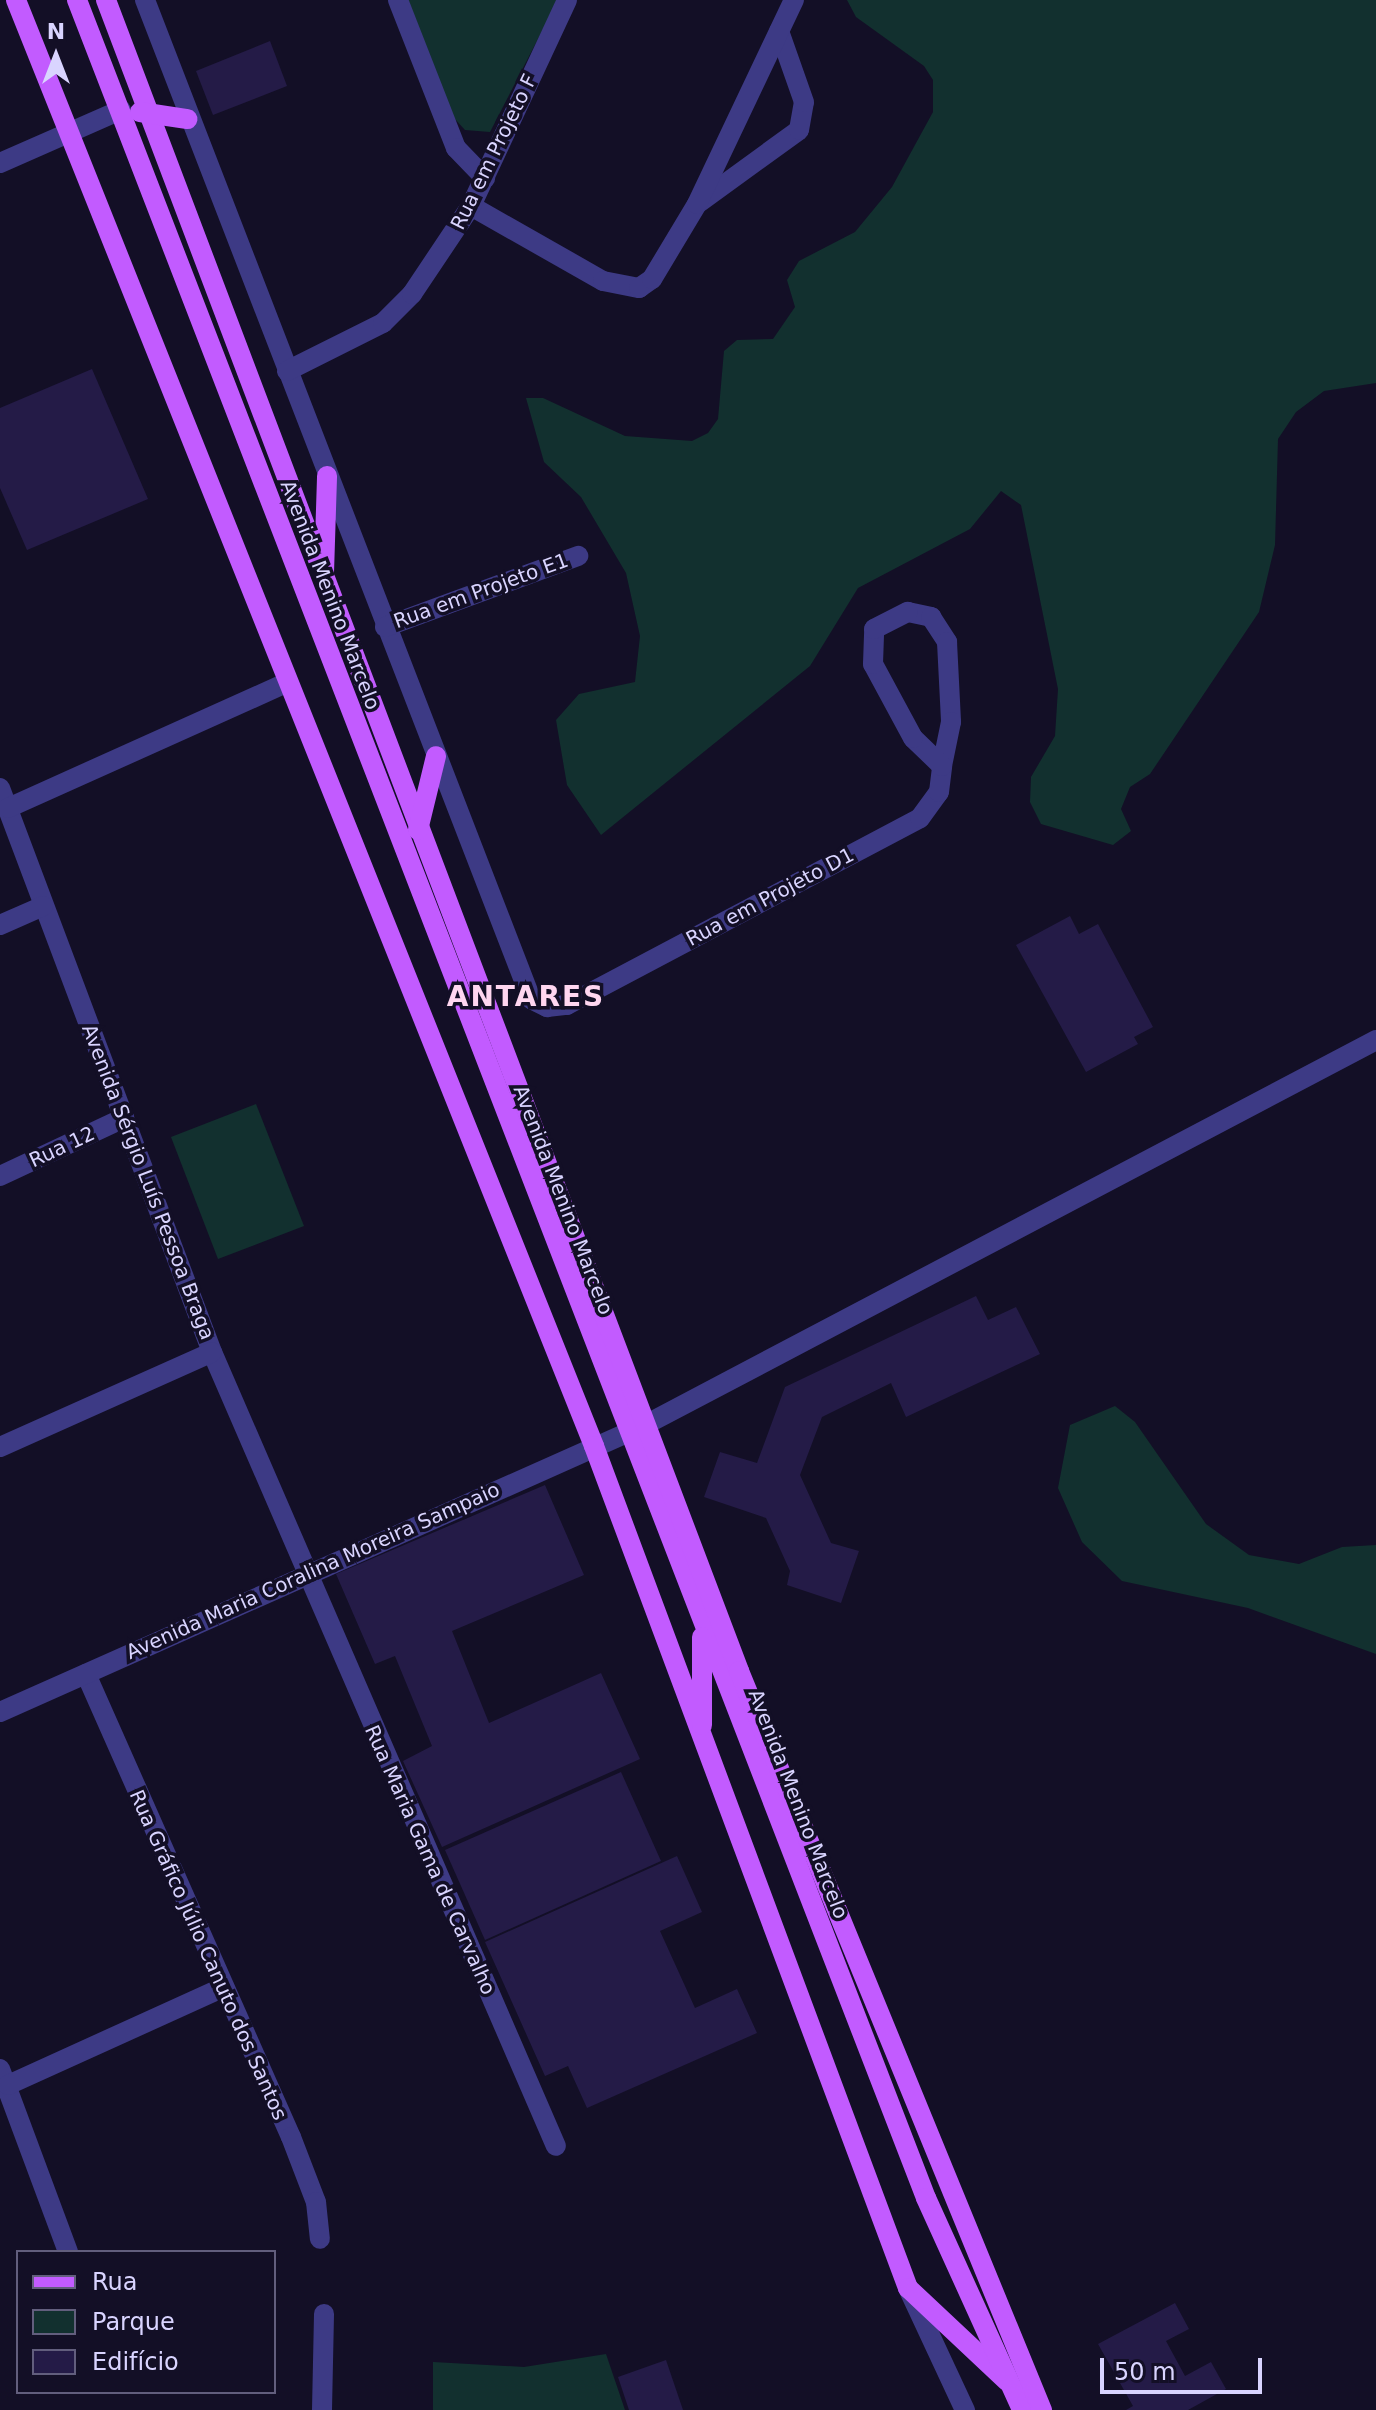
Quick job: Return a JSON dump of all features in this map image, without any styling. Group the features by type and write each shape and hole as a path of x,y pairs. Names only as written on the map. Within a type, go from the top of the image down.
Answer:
{"main road":[{"path":"16,0 286,683 594,1446 908,2288 1007,2381"},
{"name":"Avenida Menino Marcelo","path":"77,0 636,1429 986,2288 1042,2410"},
{"name":"Avenida Menino Marcelo","path":"106,0 418,830 636,1429 702,1625 959,2283 1022,2410"},
{"path":"121,110 187,119"},
{"path":"324,585 327,476"},
{"path":"418,830 436,756"},
{"path":"702,1625 702,1739"}],"street":[{"name":"Avenida Menino Marcelo","path":"145,0 187,119 526,991 547,1007 567,1005"},
{"path":"398,0 456,148 485,178"},
{"name":"Rua em Projeto F","path":"287,371 383,323 412,294 471,206 567,0"},
{"path":"471,206 620,289 652,279 697,204 794,0"},
{"path":"697,204 799,130 804,102 779,31"},
{"path":"0,163 121,110"},
{"name":"Rua em Projeto E1","path":"385,627 578,556"},
{"name":"Rua em Projeto D1","path":"567,1005 920,818 939,792 951,731 947,642 931,617 895,615 874,629 873,664 913,738 942,766"},
{"path":"8,808 286,683"},
{"name":"Avenida Sérgio Luís Pessoa Braga","path":"0,788 212,1352 305,1573"},
{"path":"0,925 43,906"},
{"name":"Avenida Maria Coralina Moreira Sampaio","path":"0,1712 305,1573 636,1429 1376,1040"},
{"name":"Rua 12","path":"0,1176 124,1118"},
{"path":"0,1447 212,1352"},
{"name":"Rua Maria Gama de Carvalho","path":"305,1573 556,2146"},
{"name":"Rua Gráfico Júlio Canuto dos Santos","path":"86,1674 316,2202 320,2239"},
{"path":"67,2250 4,2077 222,1988"},
{"path":"908,2288 965,2410"},
{"path":"322,2410 324,2314"}],"green space":[{"path":"408,0 558,0 490,132 465,130 454,118"},
{"path":"847,0 1376,0 1376,383 1324,391 1296,412 1278,439 1275,545 1259,612 1150,774 1130,787 1121,809 1131,831 1113,845 1041,824 1030,802 1031,777 1055,736 1058,689 1021,505 1001,491 970,529 858,588 810,666 601,835 567,785 556,720 579,694 635,682 640,636 626,573 581,497 544,462 526,398 543,398 625,436 692,441 708,433 718,419 724,351 737,340 773,339 795,307 787,280 799,261 855,232 892,187 933,112 933,80 924,66 856,17"},
{"path":"256,1104 304,1226 218,1259 171,1137"},
{"path":"1115,1406 1135,1422 1206,1524 1249,1555 1299,1564 1342,1547 1376,1545 1376,1654 1248,1608 1122,1581 1082,1542 1058,1488 1070,1425"},
{"path":"606,2354 625,2410 433,2410 433,2362 524,2367"}],"building":[{"path":"270,41 287,86 213,115 196,71"},
{"path":"92,369 148,499 27,550 0,488 0,408"},
{"path":"1070,916 1079,934 1098,924 1153,1027 1134,1037 1138,1044 1086,1072 1016,945"},
{"path":"976,1296 988,1320 1016,1307 1040,1354 906,1417 891,1383 822,1417 800,1475 831,1543 859,1551 841,1603 787,1585 790,1571 766,1518 704,1497 720,1452 757,1463 785,1387"},
{"path":"545,1485 584,1575 452,1631 489,1723 601,1673 640,1759 442,1847 403,1761 432,1746 395,1656 375,1664 336,1574"},
{"path":"621,1772 661,1861 485,1940 445,1850"},
{"path":"677,1856 702,1912 660,1931 695,2008 737,1989 757,2033 587,2108 568,2066 545,2076 485,1942"},
{"path":"1175,2303 1189,2329 1166,2341 1185,2376 1211,2362 1226,2389 1188,2410 1126,2410 1133,2406 1098,2344"},
{"path":"666,2360 683,2410 629,2410 618,2377"}],"district":[{"name":"ANTARES","path":"526,997"}]}
